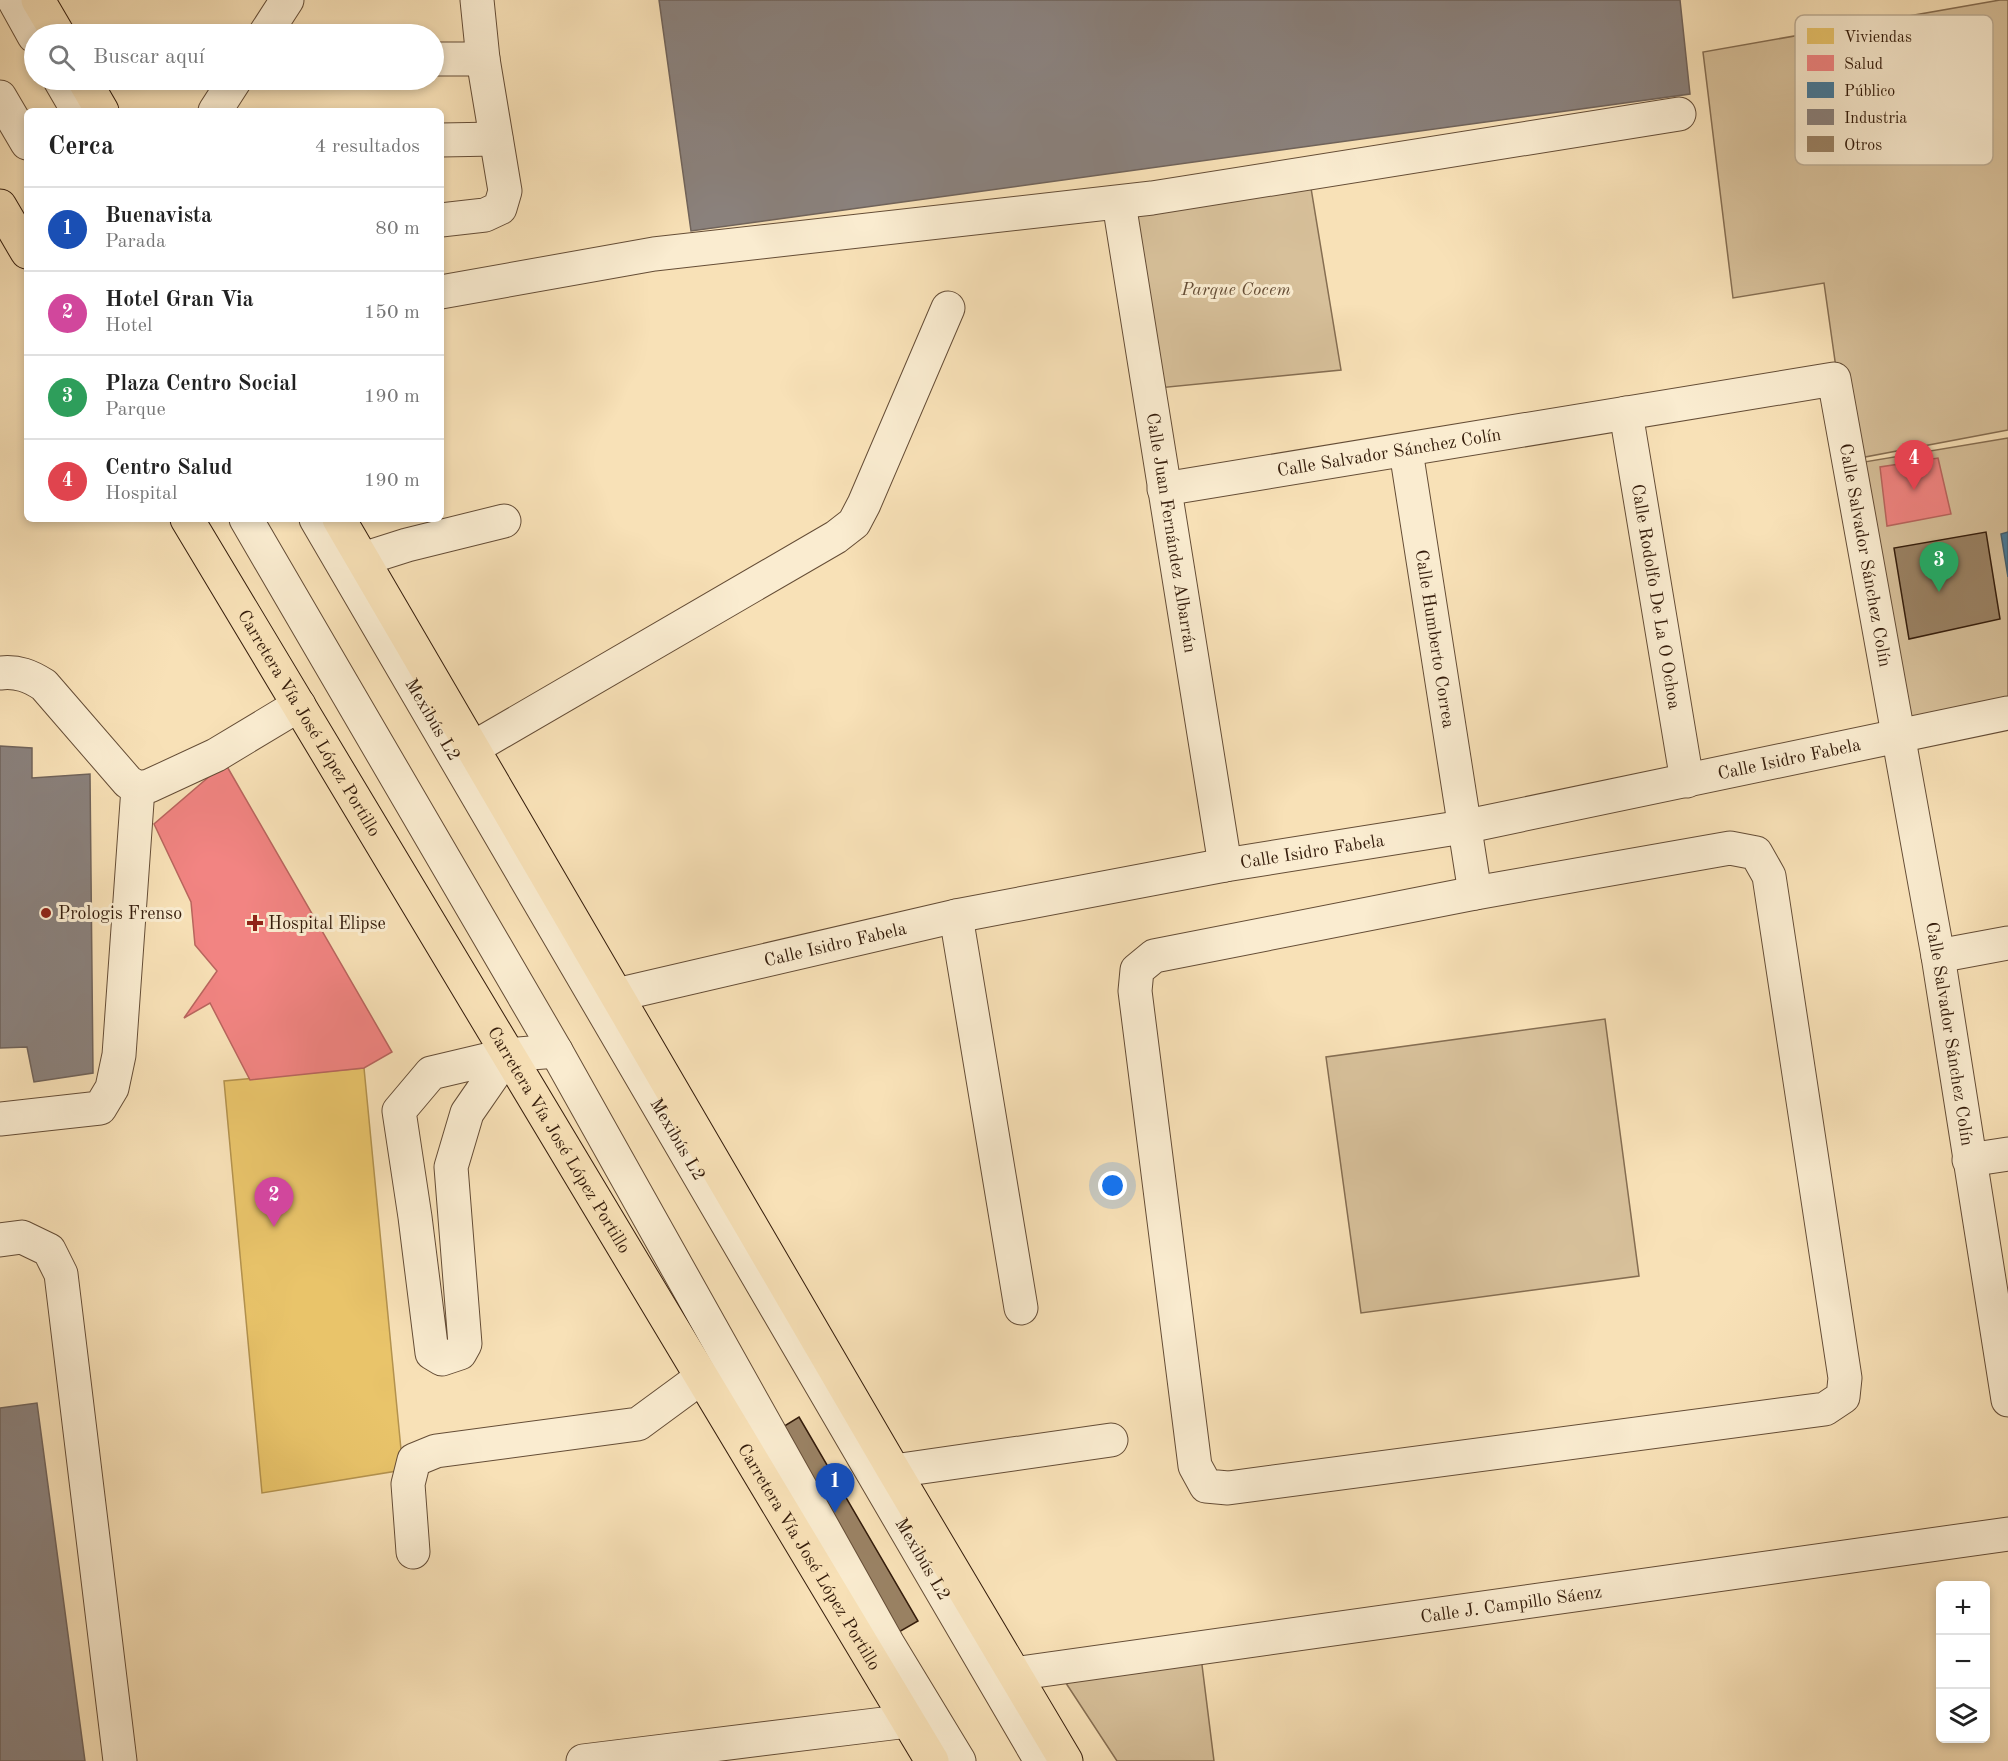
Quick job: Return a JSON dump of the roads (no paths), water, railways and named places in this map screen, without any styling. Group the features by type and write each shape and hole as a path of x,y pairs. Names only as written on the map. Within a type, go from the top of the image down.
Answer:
{"main road":[{"path":"38,0 52,24"},
{"path":"90,90 100,108"},
{"path":"0,206 24,247"},
{"name":"Carretera Vía José López Portillo","path":"189,522 932,1761"},
{"path":"341,522 894,1471 1066,1761"}],"street":[{"path":"14,0 27,24"},
{"path":"271,24 287,0"},
{"path":"444,220 485,215 500,208 505,191 483,58 477,0"},
{"path":"444,59 483,58"},
{"path":"66,90 76,108"},
{"path":"0,97 24,138"},
{"path":"444,291 654,254 1119,202 1679,114"},
{"path":"444,140 496,139"},
{"name":"Calle Juan Fernández Albarrán","path":"1119,202 1225,865"},
{"path":"473,748 836,537 854,523 948,308"},
{"name":"Calle Salvador Sánchez Colín","path":"1164,489 1834,380 1938,956 2008,1400"},
{"name":"Calle Rodolfo De La O Ochoa","path":"1626,413 1687,781"},
{"name":"Calle Humberto Correa","path":"1406,451 1475,893"},
{"path":"363,559 407,545 504,521"},
{"path":"248,522 556,1051 888,1644 959,1761"},
{"name":"Mexibús L2","path":"318,522 1041,1761"},
{"path":"0,673 29,675 44,685 128,782 138,788 149,786 216,754 299,705"},
{"name":"Calle Isidro Fabela","path":"616,995 956,916 1225,865 1463,827 2008,713"},
{"path":"0,1119 100,1108 112,1088 119,1055 138,788"},
{"path":"1730,848 1756,853 1769,876 1845,1377 1843,1397 1826,1409 1228,1488 1206,1486 1196,1466 1194,1454 1135,991 1137,970 1154,956 1475,893 1730,848"},
{"path":"956,916 1021,1308"},
{"path":"1938,956 2008,943"},
{"path":"507,1055 467,1113 451,1167 465,1344 460,1353 442,1359 432,1353 399,1111 431,1073 507,1055 556,1051"},
{"path":"1969,1160 2008,1154"},
{"path":"0,1240 22,1238 49,1250 61,1274 120,1761"},
{"path":"413,1552 408,1485 414,1460 436,1451 638,1424 702,1377"},
{"path":"894,1471 1112,1440"},
{"name":"Calle J. Campillo Sáenz","path":"1014,1674 2008,1534"},
{"path":"583,1761 908,1721"}],"place":[{"name":"Centro Salud","path":"1914,490"},
{"name":"Plaza Centro Social","path":"1939,592"},
{"name":"Prologis Frenso","path":"46,913"},
{"name":"Hospital Elipse","path":"255,923"},
{"name":"Hotel Gran Via","path":"274,1227"},
{"name":"Buenavista","path":"835,1513"}],"park label":[{"name":"Parque Cocem","path":"1236,289"}]}
